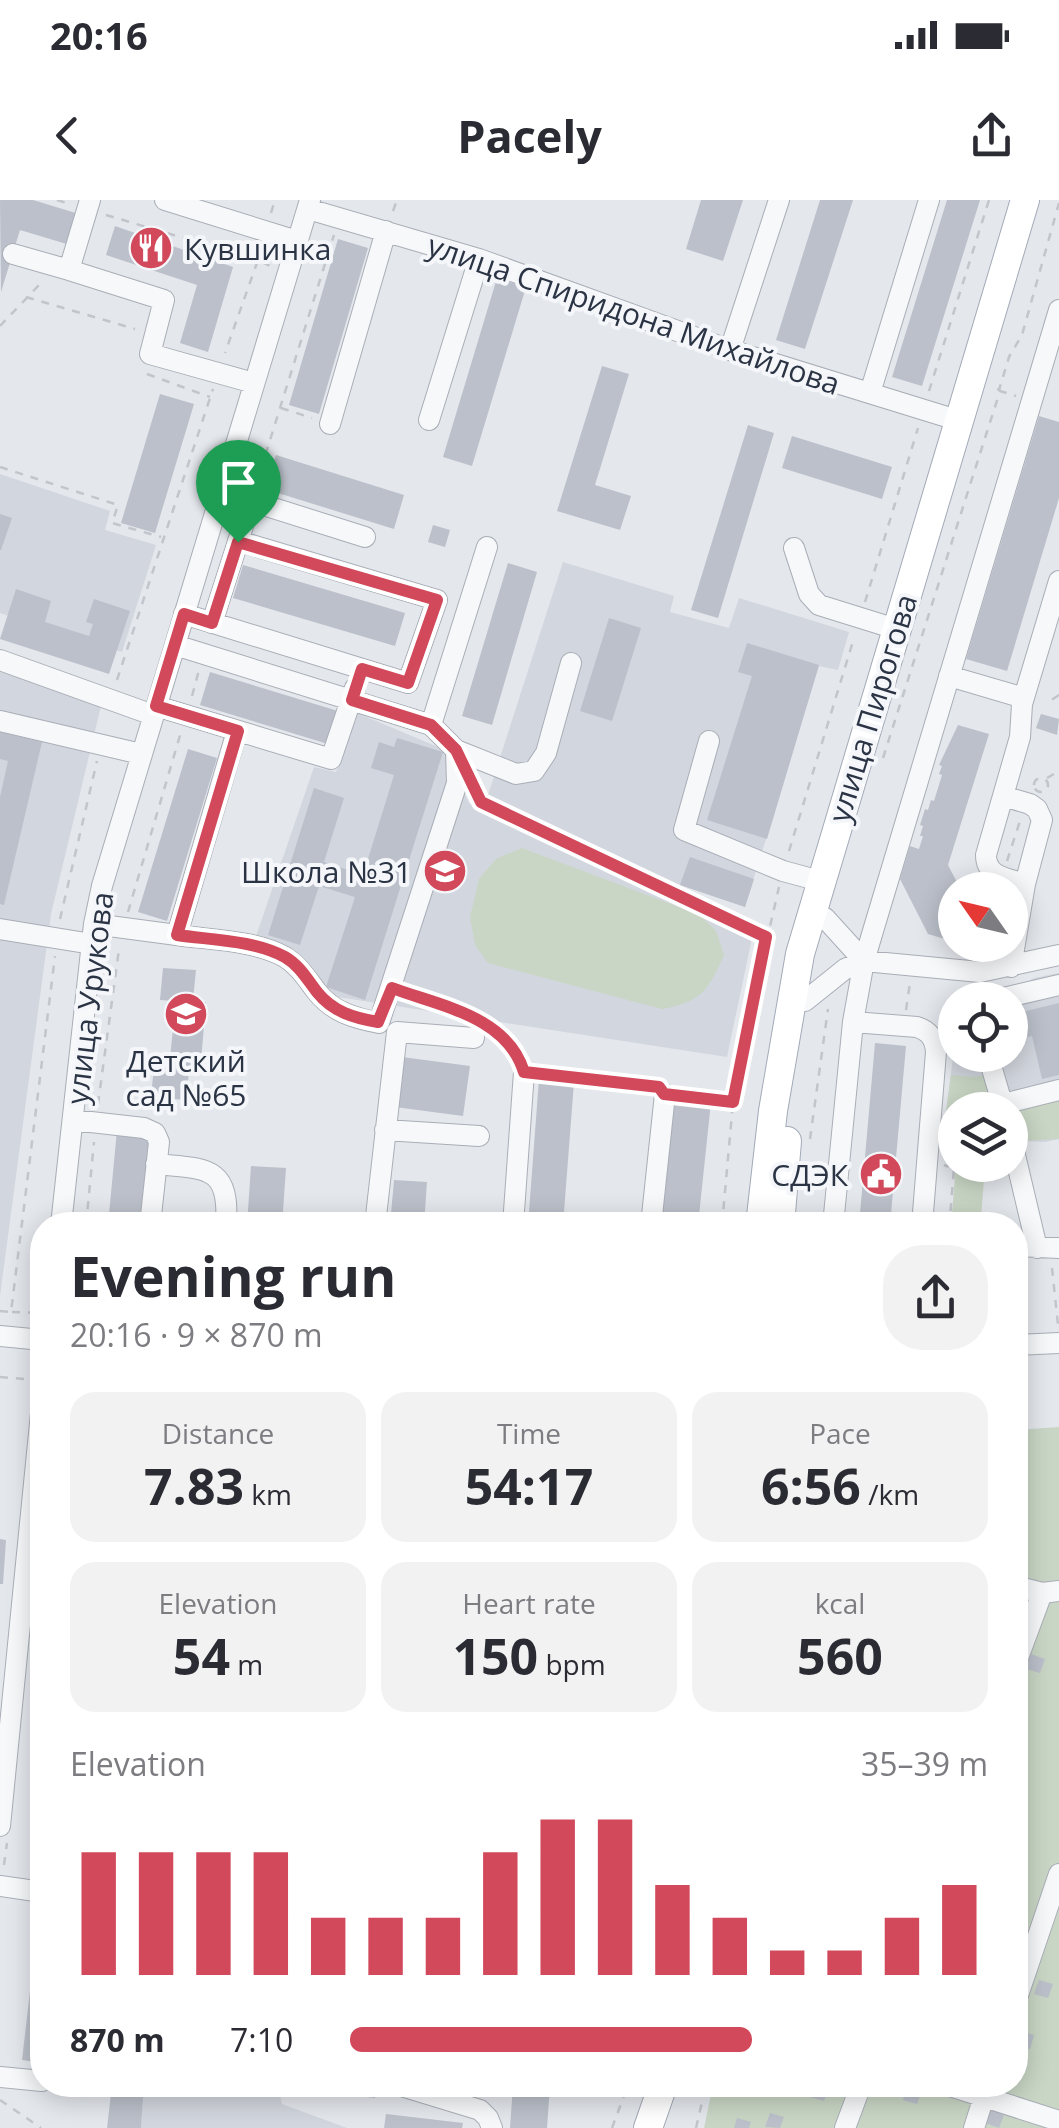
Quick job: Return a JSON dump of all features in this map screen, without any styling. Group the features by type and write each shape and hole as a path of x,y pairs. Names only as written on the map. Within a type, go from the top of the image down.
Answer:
{"main road":[{"name":"улица Пирогова","path":"762,1212 798,1001 818,916 966,422 1026,200"},
{"name":"улица Пирогова","path":"966,422 1042,200"},
{"name":"улица Пирогова","path":"818,916 820,882 899,644"},
{"name":"улица Пирогова","path":"781,1212 798,1001"},
{"path":"648,2128 660,2097"},
{"path":"668,2128 678,2097"}],"street":[{"path":"64,268 90,200"},
{"path":"165,200 298,241"},
{"path":"730,350 779,200"},
{"path":"870,393 929,200"},
{"name":"улица Урукова","path":"62,1212 93,934 102,886 309,204"},
{"name":"улица Спиридона Михайлова","path":"309,204 340,218 479,259 730,350 966,422"},
{"path":"330,424 386,231"},
{"path":"14,254 164,300 150,354 254,383"},
{"path":"429,420 479,259"},
{"path":"834,1212 852,1022 864,961 1059,310"},
{"path":"1036,386 1059,393"},
{"path":"212,623 250,501 365,537"},
{"path":"184,614 408,683 437,600 238,542"},
{"path":"431,725 487,547"},
{"path":"794,548 809,594 819,604 860,619 899,644"},
{"path":"993,872 986,861 1020,737 1024,698 1059,581"},
{"path":"175,645 431,725 456,750 516,774 534,771 546,753 571,663"},
{"path":"0,660 155,710 331,760 362,669"},
{"path":"949,676 1024,698"},
{"path":"0,721 141,754"},
{"path":"177,935 238,731"},
{"path":"709,741 684,830 820,882"},
{"path":"0,929 177,935 263,948 299,968 333,1008 378,1022 457,783 456,750"},
{"path":"1004,796 1029,792 1042,820 1028,873"},
{"path":"818,916 864,961"},
{"path":"798,1001 864,961 980,972 1059,955"},
{"path":"1012,967 1013,962"},
{"path":"1028,992 1059,984"},
{"path":"852,1022 926,1030 936,1046 923,1212"},
{"path":"377,1212 397,1032 474,1038"},
{"path":"514,1212 524,1072"},
{"path":"1028,1099 1059,1090"},
{"path":"652,1212 664,1094"},
{"path":"72,1120 144,1128 155,1133 158,1142 151,1212"},
{"path":"386,1130 479,1136"},
{"path":"156,1164 202,1168 216,1174 223,1181 227,1212"},
{"path":"1022,1182 1032,1224 1049,1248"},
{"path":"0,1336 30,1339"},
{"path":"1028,1344 1059,1340"},
{"path":"0,1348 30,1351"},
{"path":"0,1826 30,1524"},
{"path":"1028,1630 1050,1592"},
{"path":"1028,1625 1031,1622"},
{"path":"1028,1966 1059,1874"},
{"path":"0,1886 30,1890"},
{"path":"0,2077 30,2080"},
{"path":"437,2097 480,2110 492,2128"},
{"path":"845,2128 856,2097"},
{"path":"974,2128 984,2097"},
{"path":"1001,2097 1059,2121"}],"path":[{"path":"786,863 989,200"},
{"path":"880,767 998,390 1022,335 1059,203"},
{"path":"250,501 340,218"},
{"path":"0,326 26,297 64,268"},
{"path":"26,297 138,331"},
{"path":"143,367 148,376 211,397"},
{"path":"280,408 330,424"},
{"path":"0,467 118,504 112,523 163,538"},
{"path":"1059,695 1054,701 1059,705"},
{"path":"1059,771 1046,779 1038,778 1034,787 1041,792 1048,787 1059,788"},
{"path":"1046,779 1048,787"},
{"path":"473,784 481,802 766,937"},
{"path":"1004,872 1029,792"},
{"path":"723,1212 733,1102 780,881"},
{"path":"904,1026 912,966"},
{"path":"808,1149 832,978"},
{"path":"392,988 490,1024 520,1058 524,1072 659,1087 664,1094 733,1102"},
{"path":"926,1160 954,1169 950,1212"},
{"path":"1028,1224 1032,1224"},
{"path":"1049,1248 1059,1340"},
{"path":"11,1312 30,1313"},
{"path":"0,1376 30,1379"},
{"path":"612,2128 624,2097"},
{"path":"696,2128 703,2097"},
{"path":"0,2100 40,2128"}],"shaded area":[{"path":"0,474 110,511 105,530 156,545 122,652 0,613"},
{"path":"563,562 674,596 670,612 729,628 739,598 849,632 838,670 819,666 745,907 680,885 488,795"},
{"path":"0,672 101,706 51,914 0,1296"},
{"name":"Школа №31","path":"355,712 445,750 469,803 752,938 727,1057 331,996 255,939 314,767 336,772"},
{"path":"1059,973 1059,1139 1045,1142 1028,1141 1028,1092 949,1092 951,1072 1028,1072 1026,982"},
{"path":"143,2097 281,2097 282,2104 347,2128 141,2128"}],"green space":[{"path":"522,848 700,915 716,931 724,955 708,986 686,1003 662,1009 488,963 475,945 470,917 479,879 496,859"},
{"path":"951,1075 986,1075 990,1092 949,1092"},
{"path":"1059,1093 1059,1139 1028,1141 1028,1104"},
{"path":"955,1182 984,1182 981,1212 952,1212"},
{"path":"1059,1427 1059,2128 704,2128 710,2097 1028,2097 1028,1429"}],"building":[{"path":"0,200 33,200 79,214 70,245 20,230 1,292"},
{"path":"701,200 743,200 723,261 686,249"},
{"path":"820,200 853,200 805,349 776,340"},
{"path":"947,200 980,200 922,386 892,377"},
{"path":"115,226 233,267 208,352 180,343 197,285 106,255"},
{"path":"338,239 368,248 319,414 289,405"},
{"path":"497,278 526,287 472,466 443,457"},
{"path":"602,366 629,374 595,485 631,496 620,530 557,511"},
{"path":"160,394 194,404 155,533 121,523"},
{"path":"1039,416 1059,422 1059,498 1007,671 966,659"},
{"path":"748,425 774,433 718,618 691,610"},
{"path":"792,436 892,467 882,499 782,468"},
{"path":"276,455 404,495 394,529 265,489"},
{"path":"0,514 12,518 1,550 0,550"},
{"path":"433,525 450,530 445,547 428,542"},
{"path":"508,563 537,572 492,725 462,716"},
{"path":"243,565 405,613 395,646 233,598"},
{"path":"16,589 51,601 45,622 89,636 93,624 86,622 94,599 130,611 109,674 0,639"},
{"path":"609,618 641,628 612,721 580,711"},
{"path":"747,643 819,665 767,839 707,820 752,676 738,672"},
{"path":"210,672 338,711 328,744 200,705"},
{"path":"1041,714 1059,719 1057,735 1036,728"},
{"path":"958,725 989,734 948,865 952,872 938,872 938,937 928,934 900,879 910,846 919,849 923,836 920,825 925,809 934,801 942,775 939,765"},
{"path":"0,732 42,742 4,905 0,904 0,797 8,761 0,759"},
{"path":"397,738 443,752 365,1000 326,987 355,897 319,886 300,945 268,935 314,788 344,798 324,862 363,875 394,775 371,768 379,742 394,747"},
{"path":"188,749 217,758 167,921 138,912"},
{"path":"690,857 754,879 745,907 680,885"},
{"path":"163,968 196,970 193,1000 206,1002 200,1073 189,1072 186,1100 151,1097 154,1066 169,1067 176,1001 160,1000"},
{"path":"1059,1003 1059,1075 1042,1079 1032,1036 1028,1037 1028,1011"},
{"path":"875,1043 906,1046 891,1212 860,1212"},
{"path":"402,1057 470,1066 463,1116 395,1107"},
{"path":"539,1079 574,1082 564,1212 529,1212"},
{"path":"674,1099 711,1102 699,1212 662,1212"},
{"path":"117,1130 150,1133 143,1212 109,1212"},
{"path":"251,1166 286,1168 283,1212 248,1212"},
{"path":"394,1180 427,1182 425,1212 391,1212"},
{"path":"0,1539 6,1540 3,1584 0,1584"},
{"path":"1031,1654 1045,1659 1040,1673 1028,1670"},
{"path":"1039,1980 1053,1984 1048,1998 1034,1994"},
{"path":"30,1992 30,2061 22,2060"},
{"path":"111,2097 143,2097 141,2128 107,2128"},
{"path":"512,2097 549,2097 547,2128 510,2128"},
{"path":"904,2097 920,2097 917,2104 903,2100"},
{"path":"988,2109 1004,2115 999,2128 983,2122"},
{"path":"770,2113 784,2117 780,2128 765,2127"},
{"path":"386,2114 463,2123 462,2128 384,2128"},
{"path":"737,2118 751,2122 749,2128 734,2128"}],"place":[{"name":"Кувшинка","path":"151,248"},
{"name":"Школа №31","path":"445,871"},
{"name":"Детский сад №65","path":"186,1014"},
{"name":"СДЭК","path":"881,1174"}],"route":[{"path":"238,542 437,600 408,683 362,669 352,700 431,725 456,750 481,802 766,937 733,1102 664,1094 659,1087 524,1072 520,1058 490,1024 392,988 378,1022 352,1017 333,1008 299,968 284,957 263,948 177,935 238,731 156,706 184,614 212,623 238,542"}]}
